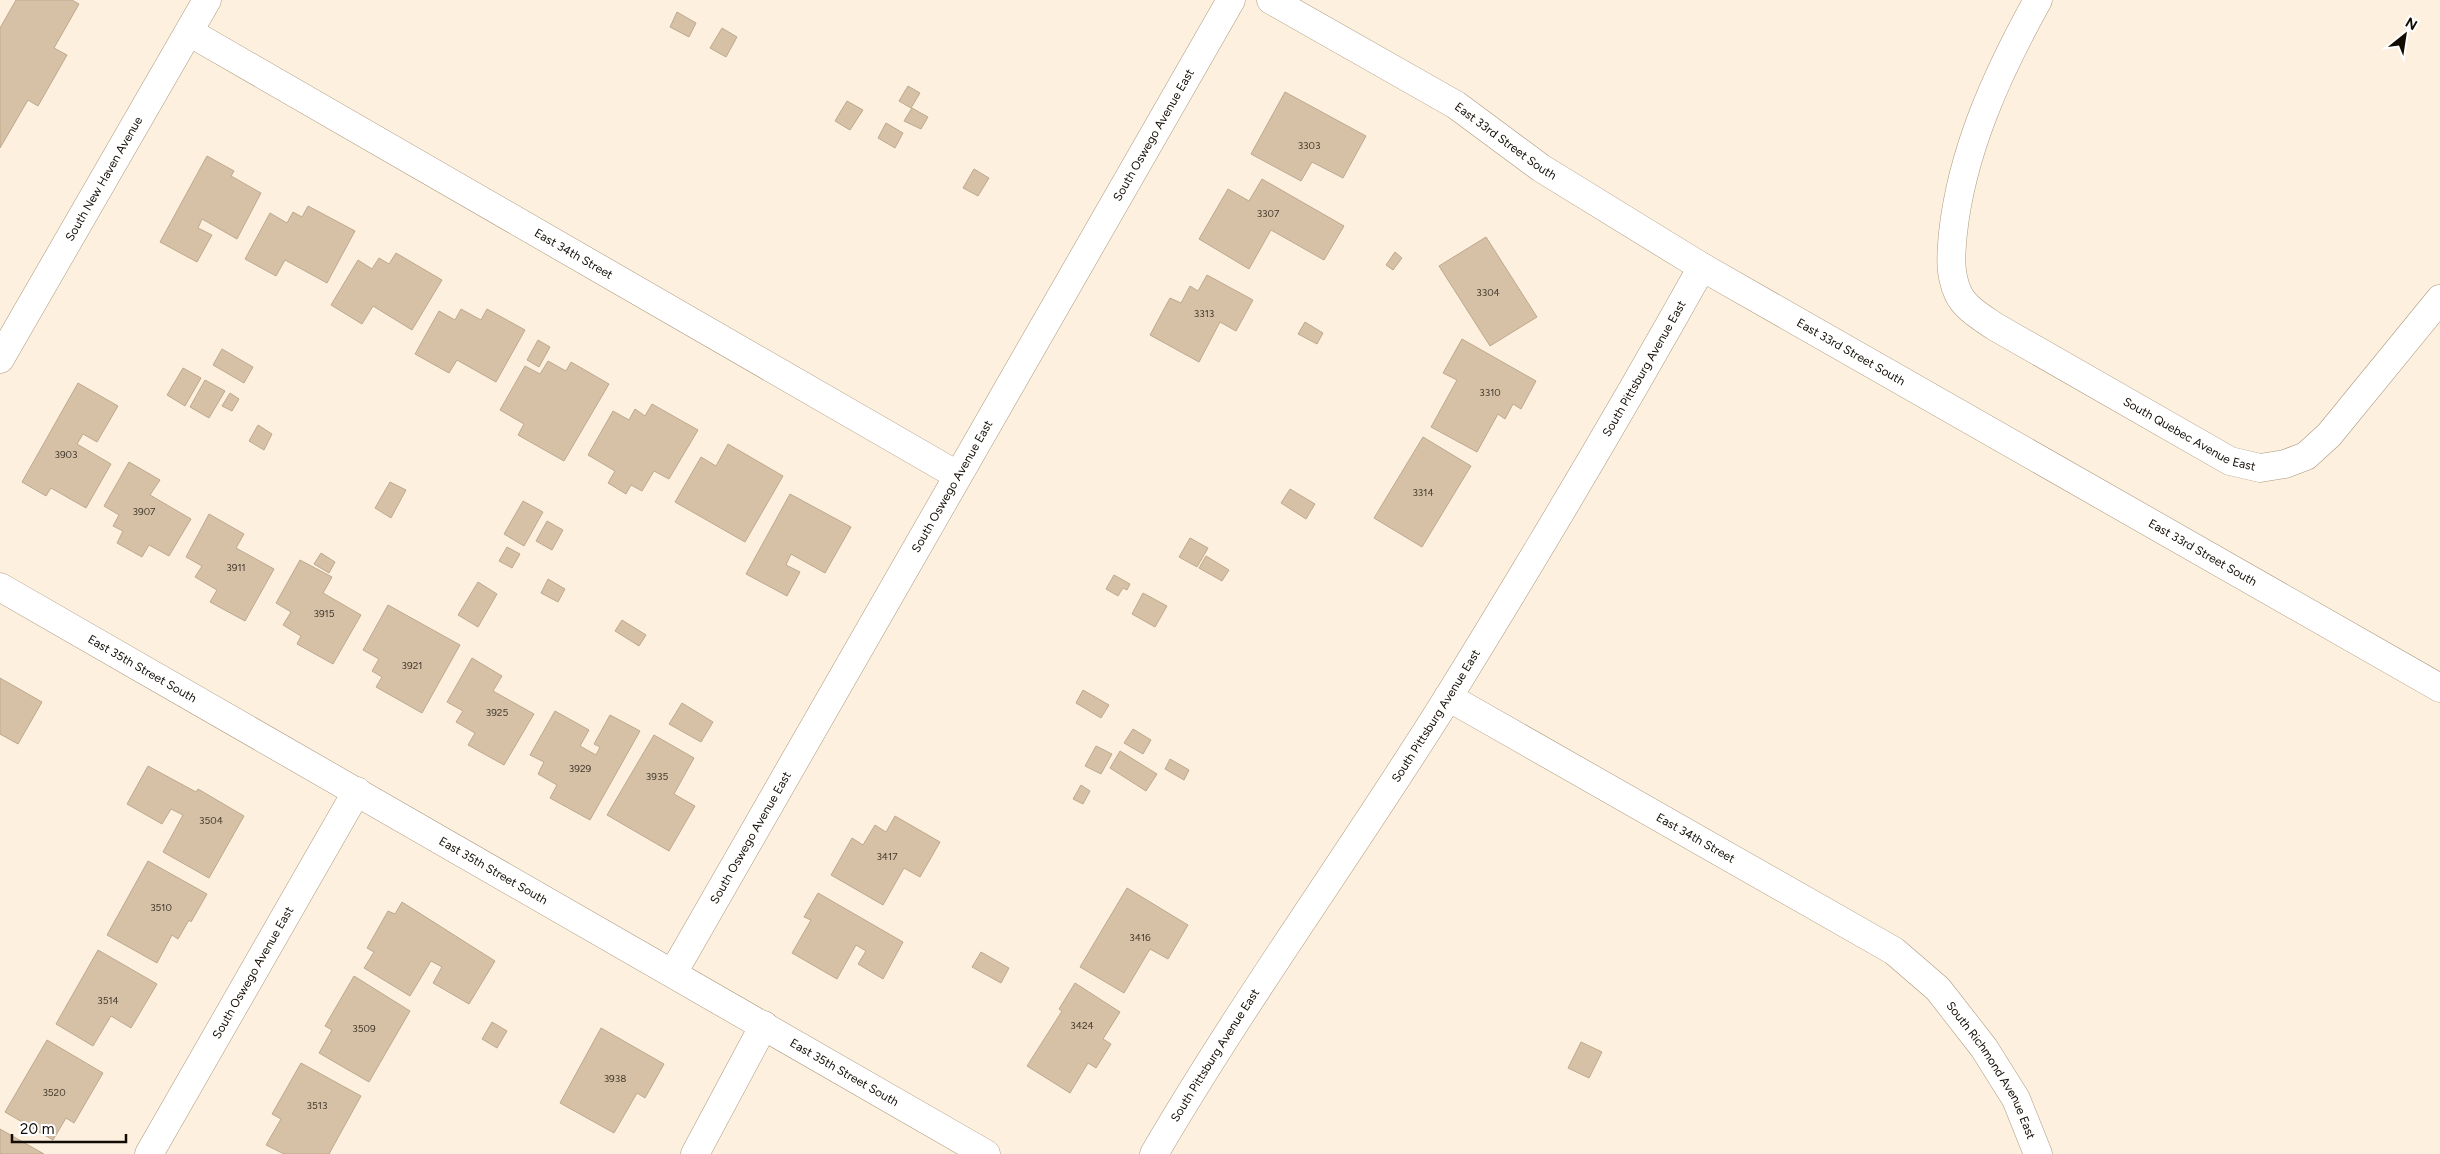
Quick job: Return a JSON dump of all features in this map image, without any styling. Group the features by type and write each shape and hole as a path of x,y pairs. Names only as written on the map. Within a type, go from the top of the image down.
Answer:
{"street":[{"name":"South New Haven Avenue","path":"0,359 207,0"},
{"name":"South Oswego Avenue East","path":"673,973 1231,0"},
{"name":"East 33rd Street South","path":"1271,0 1456,105 1541,168 1702,267 2440,688"},
{"name":"South Quebec Avenue East","path":"2038,0 2010,50 1980,121 1956,202 1950,266 1958,294 1973,312 1994,326 2230,461 2260,468 2285,464 2306,456 2330,435 2440,299"},
{"name":"East 34th Street","path":"189,32 958,475"},
{"name":"South Pittsburg Avenue East","path":"1154,1154 1199,1077 1448,696 1595,453 1702,267"},
{"name":"East 35th Street South","path":"0,586 764,1024 986,1154"},
{"name":"East 34th Street","path":"1448,696 1894,951 1938,989"},
{"name":"South Oswego Avenue East","path":"149,1154 357,791"},
{"name":"South Richmond Avenue East","path":"1938,989 1984,1048 2016,1100 2038,1154"},
{"path":"695,1154 764,1024"}],"building":[{"path":"16,0 72,0 79,4 54,48 67,55 38,106 28,100 0,148 0,28"},
{"path":"677,12 696,23 689,37 670,27"},
{"path":"722,28 737,37 726,57 710,48"},
{"path":"908,86 920,93 911,108 899,101"},
{"path":"1285,92 1366,136 1343,178 1312,162 1301,181 1251,154"},
{"path":"847,101 863,110 850,130 835,121"},
{"path":"912,108 928,117 921,129 904,121"},
{"path":"886,123 903,133 895,148 878,138"},
{"path":"207,156 234,171 231,176 261,193 237,239 202,219 198,228 212,235 197,262 160,242"},
{"path":"974,169 989,178 978,196 963,188"},
{"path":"1262,179 1344,226 1324,260 1271,230 1249,269 1199,239 1228,189 1249,201"},
{"path":"308,206 355,231 327,283 285,260 276,276 245,259 270,213 287,223 293,212 302,217"},
{"path":"1486,237 1537,317 1490,346 1439,266"},
{"path":"1395,252 1402,258 1393,270 1386,265"},
{"path":"396,253 442,280 412,330 373,306 362,324 331,305 358,260 372,269 379,258 389,264"},
{"path":"1207,275 1253,300 1236,331 1220,322 1199,362 1150,335 1170,298 1181,303 1190,286 1198,291"},
{"path":"461,309 481,320 487,309 525,330 496,382 457,360 449,373 415,354 439,311 455,320"},
{"path":"1305,322 1323,333 1317,344 1298,334"},
{"path":"1462,339 1536,381 1521,409 1513,404 1505,419 1498,414 1477,452 1431,427 1457,380 1443,373"},
{"path":"538,340 550,347 539,367 527,360"},
{"path":"222,349 253,367 244,383 213,365"},
{"path":"548,361 566,371 571,362 609,384 564,461 518,435 524,424 500,410 525,366 540,374"},
{"path":"183,368 201,378 185,406 167,395"},
{"path":"205,380 225,391 209,418 190,407"},
{"path":"78,383 118,406 97,442 83,434 77,444 111,464 86,508 51,488 46,496 22,482"},
{"path":"230,393 239,399 232,411 222,406"},
{"path":"652,404 698,430 669,479 654,471 642,491 631,485 626,494 608,483 615,471 588,455 613,411 629,420 635,409 645,416"},
{"path":"258,425 272,434 264,450 249,441"},
{"path":"1423,437 1471,466 1422,547 1374,518"},
{"path":"728,444 783,476 745,542 675,502 701,457 716,466"},
{"path":"129,462 160,480 150,495 191,519 169,556 149,545 142,557 117,543 123,531 113,526 119,515 104,506"},
{"path":"390,482 406,490 391,518 375,508"},
{"path":"1290,489 1315,504 1306,519 1281,503"},
{"path":"790,494 851,527 825,573 791,554 786,565 800,572 787,596 746,574"},
{"path":"523,501 543,512 524,546 504,534"},
{"path":"209,514 244,534 236,548 274,569 245,621 210,602 217,590 195,577 202,566 186,557"},
{"path":"547,521 563,530 552,550 536,541"},
{"path":"1190,538 1208,548 1197,567 1179,557"},
{"path":"507,547 520,554 512,568 499,561"},
{"path":"321,553 335,562 329,573 314,564"},
{"path":"1206,556 1229,570 1222,581 1199,568"},
{"path":"300,560 332,577 323,593 361,615 333,664 297,644 301,636 283,625 291,612 276,603"},
{"path":"1114,575 1130,584 1127,590 1123,588 1118,596 1106,589"},
{"path":"548,579 565,589 558,602 541,593"},
{"path":"478,582 497,594 478,627 458,615"},
{"path":"1143,593 1167,606 1155,627 1132,614"},
{"path":"388,605 460,645 422,713 376,687 382,677 372,671 379,659 363,650"},
{"path":"622,620 646,635 639,646 615,631"},
{"path":"472,658 502,676 493,691 534,714 504,765 468,745 475,733 456,722 463,711 447,702"},
{"path":"0,678 42,702 18,744 0,734"},
{"path":"1083,690 1109,705 1101,718 1076,703"},
{"path":"682,703 713,722 701,742 669,724"},
{"path":"555,711 589,730 580,746 596,755 600,747 594,744 610,715 640,731 590,820 550,798 557,785 538,774 544,762 530,755"},
{"path":"1133,729 1151,740 1143,754 1124,743"},
{"path":"654,735 694,758 674,794 695,806 669,851 607,815"},
{"path":"1096,746 1112,754 1101,774 1085,766"},
{"path":"1120,751 1157,774 1146,791 1110,768"},
{"path":"1170,759 1189,770 1184,780 1165,769"},
{"path":"148,766 196,792 198,789 244,816 209,878 163,852 183,815 171,809 162,824 127,804"},
{"path":"1081,785 1090,791 1083,804 1073,799"},
{"path":"895,816 940,842 920,877 904,868 883,905 831,875 852,838 863,845 875,825 886,832"},
{"path":"148,861 207,894 191,922 189,920 178,939 172,935 157,963 107,935"},
{"path":"1127,888 1188,925 1168,959 1150,949 1124,993 1080,967"},
{"path":"818,893 903,942 883,979 858,964 866,951 856,945 837,979 792,953 811,920 804,917"},
{"path":"402,902 495,961 469,1004 433,983 442,967 431,961 410,996 364,968 374,952 367,948 388,911 395,914"},
{"path":"98,950 157,984 131,1028 111,1016 93,1046 56,1024"},
{"path":"981,952 1009,968 1001,983 972,967"},
{"path":"354,976 410,1011 369,1082 319,1053 332,1030 325,1026"},
{"path":"1075,983 1120,1012 1103,1039 1111,1044 1096,1068 1088,1063 1070,1093 1027,1066 1062,1011 1059,1009"},
{"path":"492,1022 507,1031 497,1048 482,1039"},
{"path":"601,1028 664,1064 645,1098 637,1093 614,1133 560,1103"},
{"path":"47,1040 103,1073 74,1123 66,1118 53,1140 5,1112"},
{"path":"1581,1042 1602,1052 1589,1078 1568,1068"},
{"path":"301,1063 361,1096 329,1154 284,1154 266,1145 281,1119 272,1114"},
{"path":"0,1129 44,1154 0,1154"}]}
